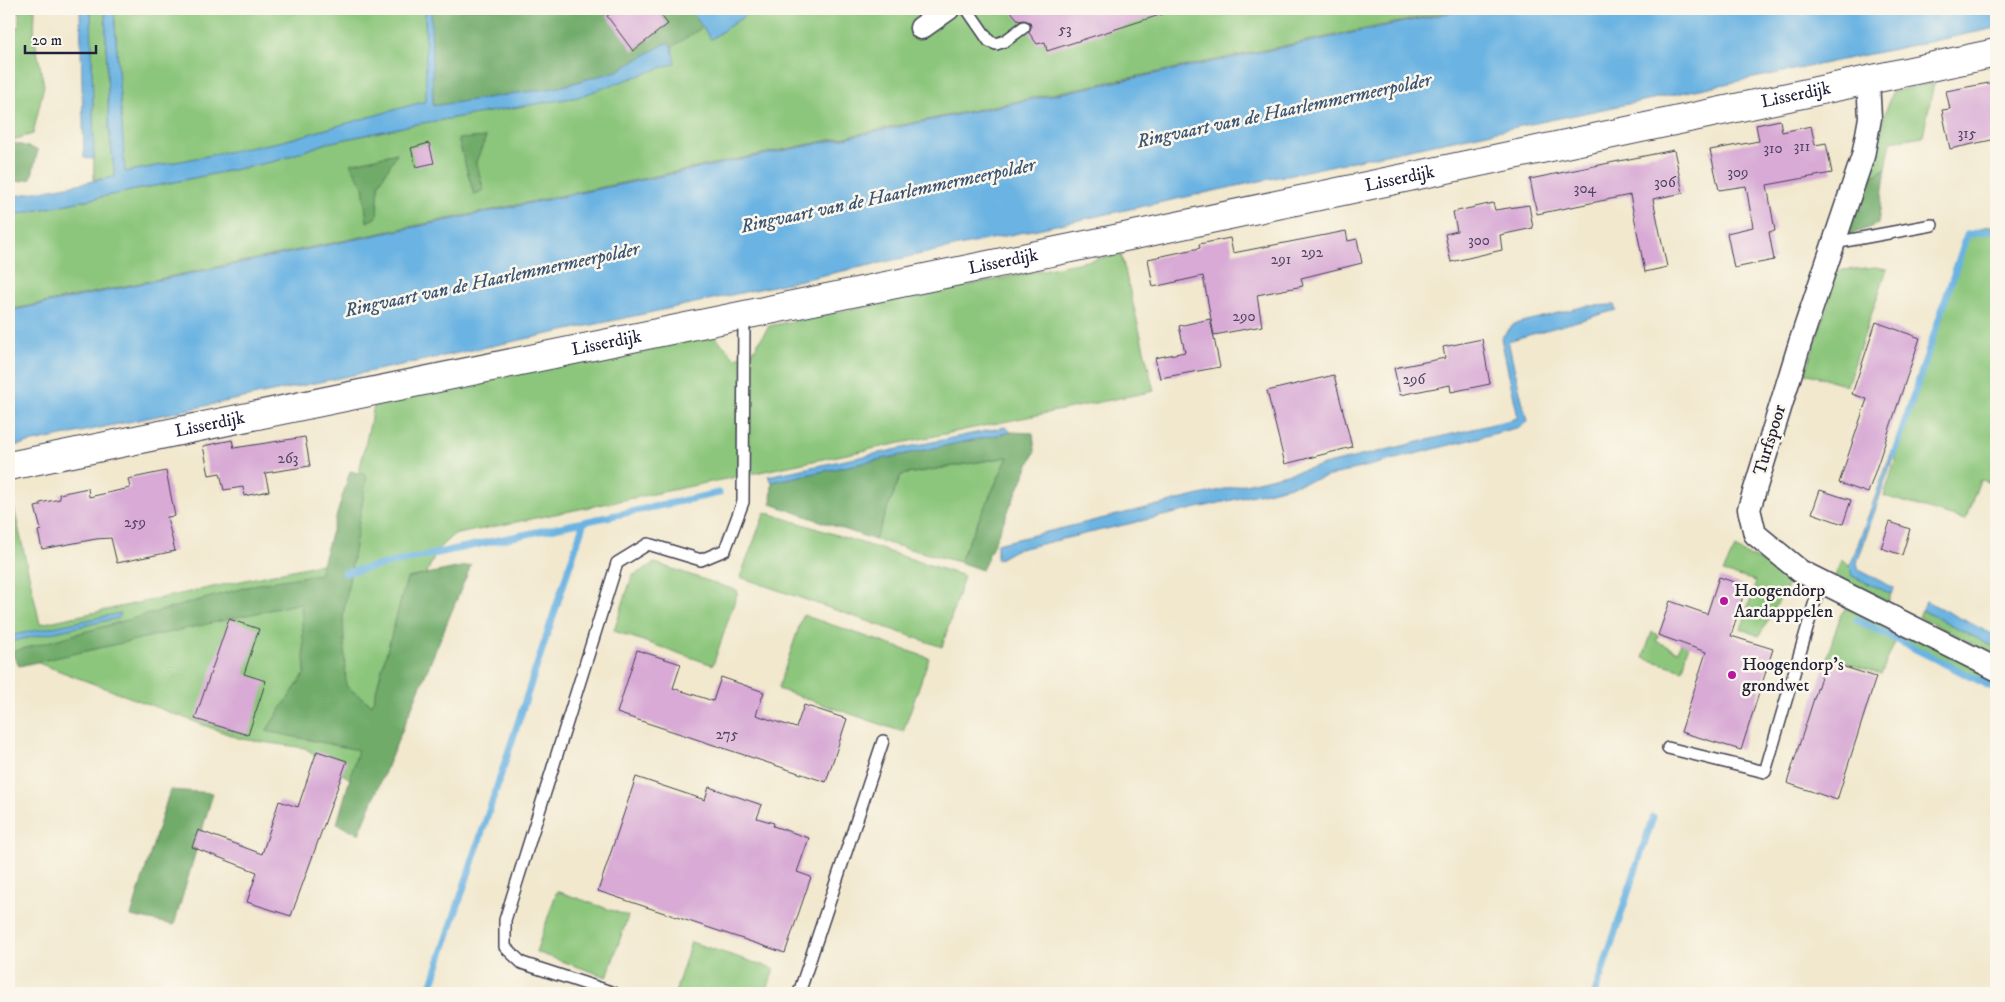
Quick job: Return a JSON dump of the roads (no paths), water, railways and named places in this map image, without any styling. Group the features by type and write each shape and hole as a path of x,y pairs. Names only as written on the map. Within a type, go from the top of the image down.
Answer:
{"street":[{"path":"921,28 948,9"},
{"name":"Lisserdijk","path":"9,466 1164,229 1996,53"},
{"name":"Turfspoor","path":"1868,81 1870,118 1863,156 1800,342 1750,509 1755,534 1800,570 1996,669"}],"lane":[{"path":"967,9 989,40 996,44 1005,41 1024,27"},
{"path":"1834,243 1932,225"},
{"path":"614,993 522,963 505,947 505,920 617,564 648,544 701,560 725,550 743,502 744,314"},
{"path":"1668,748 1765,772 1821,581"},
{"path":"799,993 883,741"}],"water":[{"path":"80,9 91,9 94,159 84,158"},
{"path":"105,9 114,9 125,172 284,141 426,101 425,9 431,9 433,106 559,87 617,71 668,42 672,47 675,63 578,97 417,124 327,143 276,161 9,216 9,197 115,177 109,128"},
{"path":"690,9 754,9 711,39"},
{"name":"Ringvaart van de Haarlemmermeerpolder","path":"1468,9 1996,9 1996,28 1376,156 611,321 9,447 9,311"},
{"path":"1614,305 1616,310 1508,341 1527,421 1520,427 1267,492 1015,550 997,560 997,544 1514,419 1518,417 1501,338 1514,324 1586,306"},
{"path":"1005,427 1011,432 772,482 768,476"},
{"path":"1893,448 1894,455 1857,563 1859,570 1894,588 1891,594 1852,576 1850,566"},
{"path":"1926,601 1996,636 1996,648 1922,610"},
{"path":"121,613 119,618 9,642 9,636"}],"waterway":[{"path":"1894,455 1967,235 1996,229"},
{"path":"344,573 719,493"},
{"path":"429,993 584,522"},
{"path":"1857,620 1996,689"},
{"path":"1595,993 1653,817"}],"place":[{"name":"Hoogendorp Aardapppelen","path":"1724,601"},
{"name":"Hoogendorp's grondwet","path":"1732,675"}]}
